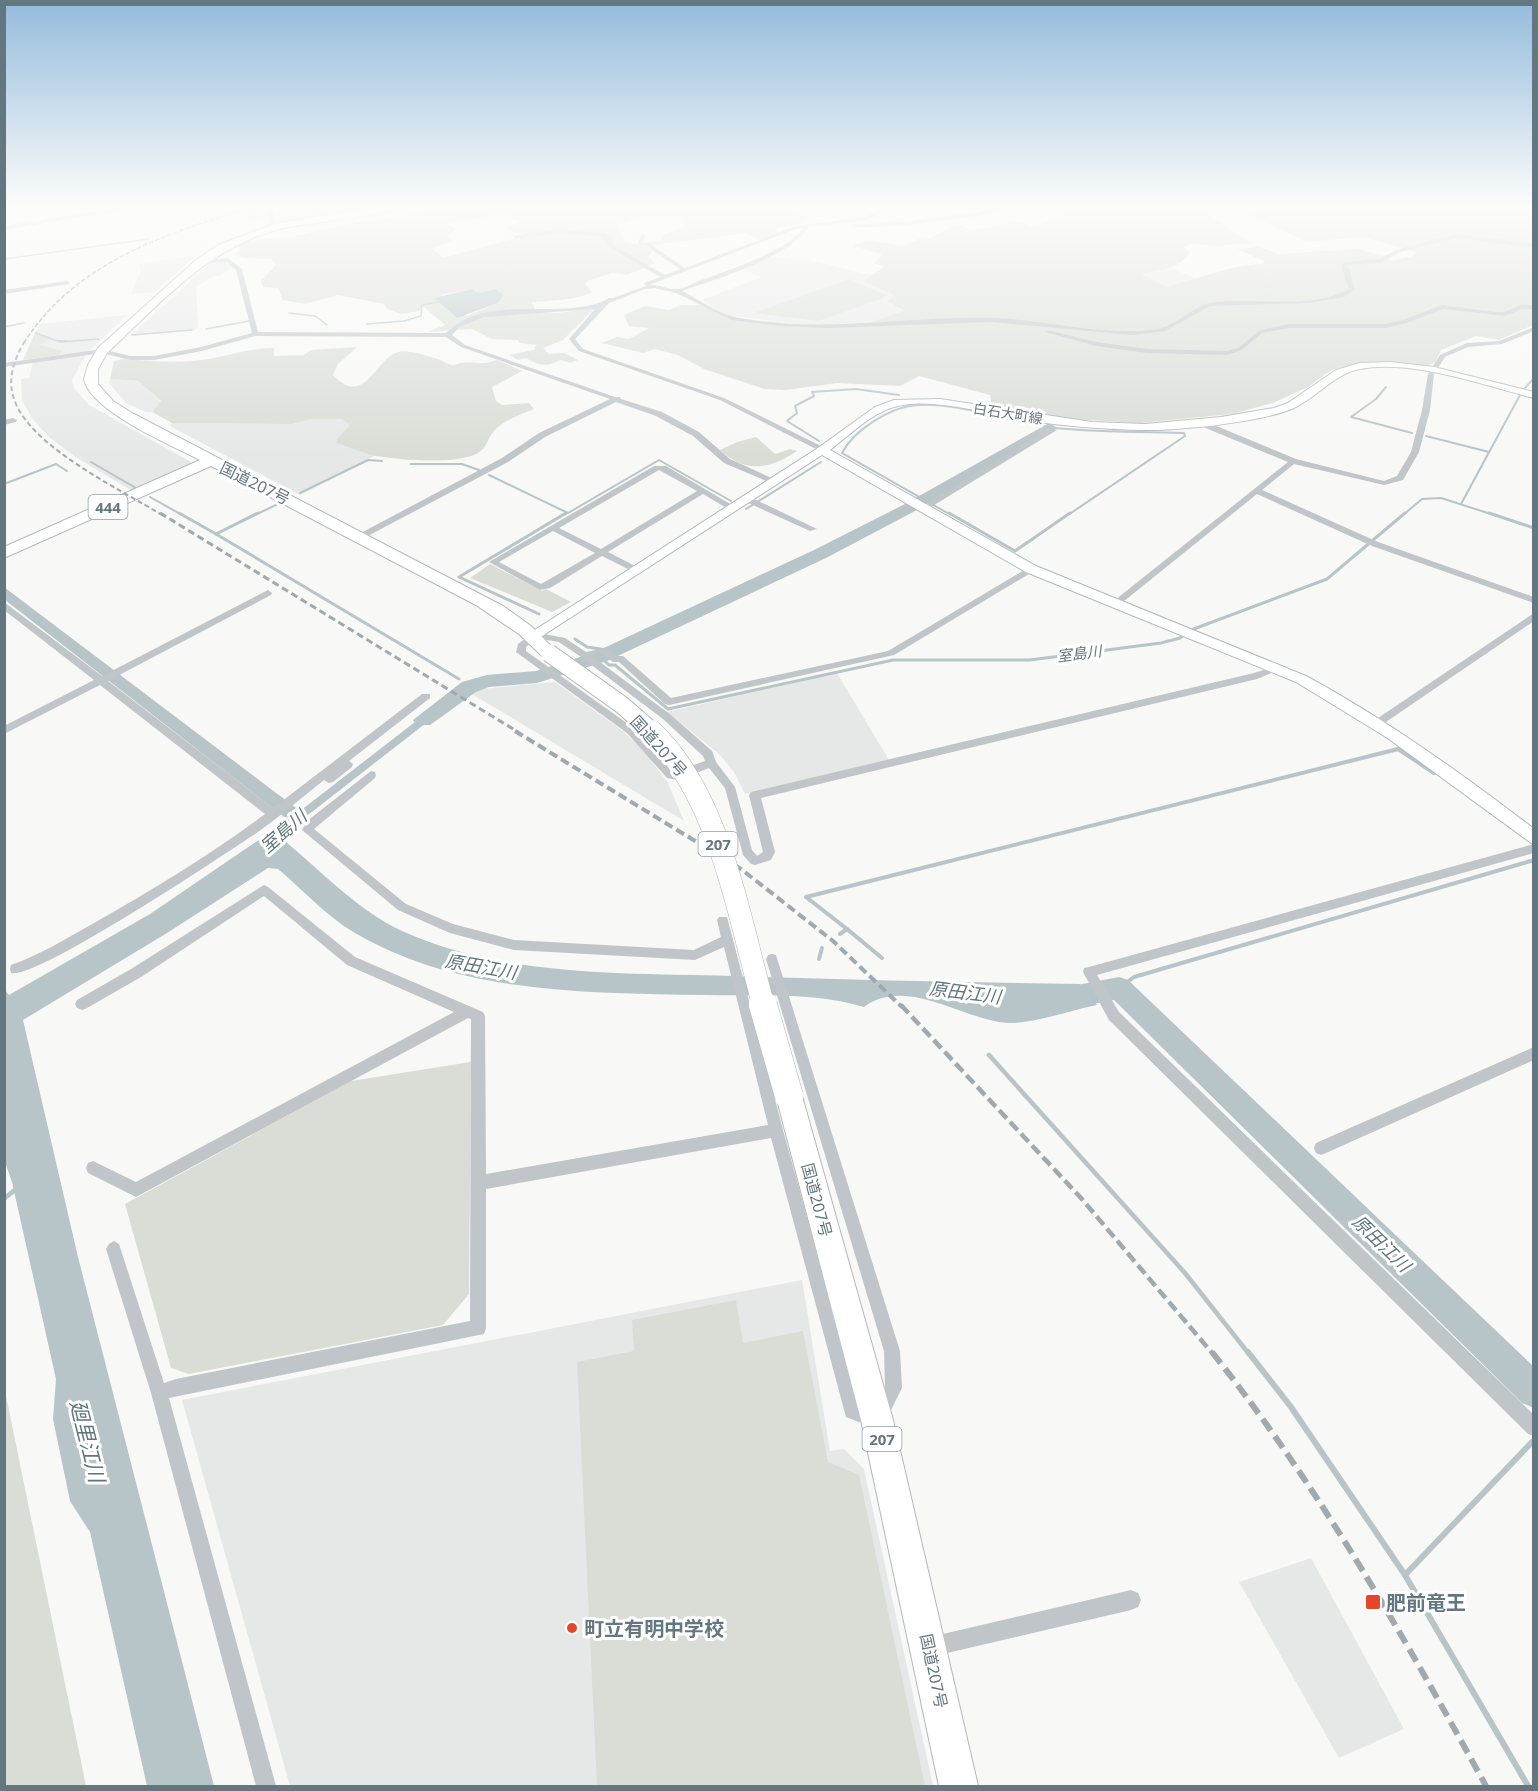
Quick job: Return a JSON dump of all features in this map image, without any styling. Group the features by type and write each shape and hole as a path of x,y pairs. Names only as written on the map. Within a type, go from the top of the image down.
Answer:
{"highway":[{"name":"国道207号","path":"170,290 102,351 93,365 90,376 94,389 110,405 211,461 362,536 534,635 546,660 612,698 648,729 682,767 702,801 720,851 877,1420 959,1786"},
{"name":"444","path":"4,553 211,461"}],"main road":[{"name":"白石大町線","path":"534,635 733,508 753,502 774,481 879,409 915,400 1092,425 1145,427 1276,411 1292,405 1341,372 1360,366 1390,365 1434,370 1533,395"},
{"path":"822,450 924,504 1031,569 1276,669 1334,697 1376,724 1533,839"}],"street":[{"path":"4,292 21,290"},
{"path":"244,290 255,334"},
{"path":"636,290 603,304 572,339 581,350 722,399 822,450"},
{"path":"448,335 453,328 474,318 527,311 559,311 603,304 643,290"},
{"path":"663,290 675,292 734,319 804,326 985,321 1033,322 1059,327 1124,332 1162,330 1207,303 1315,300 1347,295 1352,290"},
{"path":"675,292 681,290"},
{"path":"985,321 1019,326 1096,344 1148,351 1227,353 1240,349 1260,332 1288,326 1385,326 1406,322 1442,307 1494,314 1505,314 1521,307 1533,307"},
{"path":"1533,320 1527,325 1533,329"},
{"path":"1199,422 1293,461 1384,483 1400,478 1415,452 1434,370 1442,356 1449,351 1473,344 1500,343 1533,329"},
{"path":"4,365 102,351 130,358 154,358 202,349 255,334 392,332 448,335 463,346 618,398 686,427 727,461 774,481"},
{"path":"362,536 505,460 542,435 618,398"},
{"path":"924,504 1053,430"},
{"path":"1115,604 1293,461"},
{"path":"703,491 540,587 494,562 657,468 663,468 733,508"},
{"path":"1256,490 1375,544 1474,577 1533,600"},
{"path":"753,502 813,528"},
{"path":"553,528 636,570"},
{"path":"584,655 603,650 616,660 620,658 669,702 681,700 891,653 1031,569"},
{"path":"4,731 268,592"},
{"path":"4,605 277,815"},
{"path":"1376,724 1533,616"},
{"path":"534,635 550,636 562,640 584,655 666,717 708,754 711,763 730,787 749,858 761,861 770,852 755,795 1257,676 1276,669"},
{"path":"546,660 561,681 631,731 671,775 678,776 711,763"},
{"path":"16,969 35,962 134,906 277,815 426,696"},
{"path":"293,802 348,764"},
{"path":"371,775 311,824 308,830 402,907 450,928 514,945 695,955 728,939"},
{"path":"326,781 349,793"},
{"path":"1532,1427 1113,1016 1089,972 1533,848"},
{"path":"82,1004 136,973 264,890 351,961 478,1016 478,1328 176,1387 159,1393"},
{"path":"723,920 776,1130 852,1411 877,1420 894,1388 892,1350 772,959"},
{"path":"93,1168 136,1190 466,1012"},
{"path":"1321,1148 1533,1053"},
{"path":"479,1183 776,1130"},
{"path":"114,1249 159,1393 266,1786"},
{"path":"929,1647 1131,1600"}],"shaded area":[{"path":"133,290 157,290 154,292 131,294"},
{"path":"181,290 196,290 198,327 195,330 130,336"},
{"path":"279,290 469,290 441,295 467,316 498,303 504,295 497,290 590,290 592,292 579,297 531,302 537,312 558,313 595,308 563,340 543,348 549,354 564,353 578,360 570,363 561,360 543,365 526,358 518,360 509,355 534,350 536,345 520,343 518,340 492,339 472,329 428,332 445,325 423,306 419,311 401,314 387,309 384,304 338,295 305,304 283,300"},
{"path":"473,290 493,290 478,293"},
{"path":"729,290 882,290 894,295 889,301 904,312 869,323 804,325 725,315 702,300"},
{"path":"819,290 873,290 886,295 881,299 818,321 754,313"},
{"path":"882,290 1533,290 1533,325 1499,340 1476,336 1441,350 1435,363 1425,366 1359,363 1331,370 1308,387 1273,403 1232,414 1140,423 1069,419 992,407 990,395 919,376 900,386 837,383 786,390 765,389 704,369 678,355 655,349 643,353 602,343 617,337 629,339 649,328 629,326 624,315 645,306 669,310 681,305 702,305 736,318 804,325 869,323 904,311 888,301 894,295"},
{"path":"127,315 89,351 59,355 63,352 38,345 50,339 35,333 41,324"},
{"path":"35,333 51,339 39,345 63,351 59,355 23,360"},
{"path":"357,347 338,364 333,375 344,384 354,387 362,384 391,355 399,352 420,354 453,365 487,363 497,360 522,371 492,387 496,401 502,405 529,403 534,409 500,426 478,453 469,457 413,460 376,456 336,443 350,425 342,419 312,419 292,424 172,423 152,412 161,401 138,381 110,379 114,361 124,359 188,361 266,348 274,348 274,356 304,355 311,350"},
{"path":"87,353 72,380 74,388 89,405 191,462 188,468 134,492 74,456 48,436 32,418 22,400 21,379 29,378 33,362"},
{"path":"110,379 138,381 161,402 152,412 146,412 126,403 109,383"},
{"path":"312,419 343,419 351,425 336,443 376,455 300,495 170,426 172,423 292,424"},
{"path":"756,437 775,454 790,449 797,451 768,465 749,466 739,463 720,450"},
{"path":"490,564 542,591 546,589 571,602 552,612 470,578"},
{"path":"837,673 889,760 745,794 734,772 719,754 667,712"},
{"path":"555,682 623,731 645,752 668,783 684,821 472,694 482,689"},
{"path":"471,1062 469,1294 443,1325 189,1374 171,1368 125,1204 351,1081"},
{"name":"町立有明中学校","path":"802,1280 830,1451 844,1449 864,1469 933,1786 290,1786 182,1400"},
{"path":"736,1300 743,1343 803,1331 828,1462 859,1475 925,1786 597,1786 577,1362 634,1351 632,1320"},
{"path":"5,1391 86,1786 5,1786"},
{"path":"1311,1558 1404,1729 1339,1758 1239,1582"}],"water":[{"path":"470,290 478,293 497,290 504,295 498,303 457,318 434,298"},
{"name":"廻里江川","path":"4,587 300,811 446,698 453,702 284,836 287,843 371,913 402,931 441,946 522,965 607,973 1080,984 1097,1005 1015,1023 997,1022 939,1003 900,996 881,998 864,1007 805,997 571,991 481,979 437,968 395,953 355,933 325,911 278,869 268,868 167,933 23,1020 78,1257 214,1786 147,1786 90,1532 70,1501 53,1419 56,1379 12,1182 5,1162 5,990 9,995 150,914 288,820 5,600"}],"waterway":[{"path":"367,324 404,321 421,316 422,305 438,302"},
{"path":"289,313 315,316 327,325"},
{"path":"206,329 249,321"},
{"path":"4,327 24,323"},
{"path":"132,335 192,330"},
{"path":"36,333 60,342 99,339"},
{"path":"58,341 67,341"},
{"path":"1524,389 1534,378"},
{"path":"1386,387 1376,399 1351,417 1412,433"},
{"path":"819,441 787,421 797,413 795,406 814,396 812,392 856,389 899,395"},
{"path":"1461,504 1520,395"},
{"path":"951,515 842,453 855,436 874,421 896,410 917,405 948,406 1064,429 1184,433 1185,436 1068,515"},
{"name":"室島川","path":"423,720 469,687 487,681 537,677 600,657 677,621 820,554 909,508 1049,427"},
{"path":"1426,436 1489,452"},
{"path":"300,493 368,460 382,461"},
{"path":"489,475 568,513 659,460 731,501"},
{"path":"91,462 136,488"},
{"path":"746,509 821,462"},
{"path":"4,484 56,464 67,471"},
{"path":"411,464 462,464 479,470"},
{"path":"150,497 182,515"},
{"name":"室島川","path":"1403,515 1422,499 1441,498 1494,515"},
{"path":"255,515 278,504"},
{"path":"179,513 216,534"},
{"path":"216,534 258,513"},
{"path":"539,614 459,577 566,513"},
{"path":"949,513 1015,551 1070,513"},
{"name":"室島川","path":"600,657 609,665 615,665 668,709 893,660 1030,660 1161,643 1180,638 1191,630 1327,579 1405,513"},
{"name":"室島川","path":"1489,513 1534,528"},
{"path":"216,534 459,679"},
{"path":"575,639 587,647 607,650"},
{"path":"847,929 806,897 1398,749 1434,773"},
{"path":"1119,988 1134,977 1534,860"},
{"path":"840,934 847,929"},
{"path":"847,929 882,958"},
{"path":"819,959 822,948"},
{"name":"原田江川","path":"1056,1000 1119,988 1534,1391"},
{"path":"989,1055 1185,1273 1249,1354"},
{"path":"5,1198 16,1189"},
{"path":"1248,1352 1291,1407 1405,1575"},
{"path":"1405,1575 1532,1442"},
{"path":"1405,1575 1528,1786"}],"railway":[{"path":"24,343 45,315 71,290"},
{"path":"24,343 15,362 11,384 14,399 23,417 38,434 78,465 162,515"},
{"path":"160,513 518,732"},
{"path":"515,731 741,869 833,941 902,1007"},
{"path":"901,1005 1081,1198 1213,1354"},
{"path":"1212,1352 1251,1403 1324,1509 1391,1618 1486,1786"}],"place":[{"name":"肥前竜王","path":"1373,1602"},
{"name":"町立有明中学校","path":"572,1628"}]}
